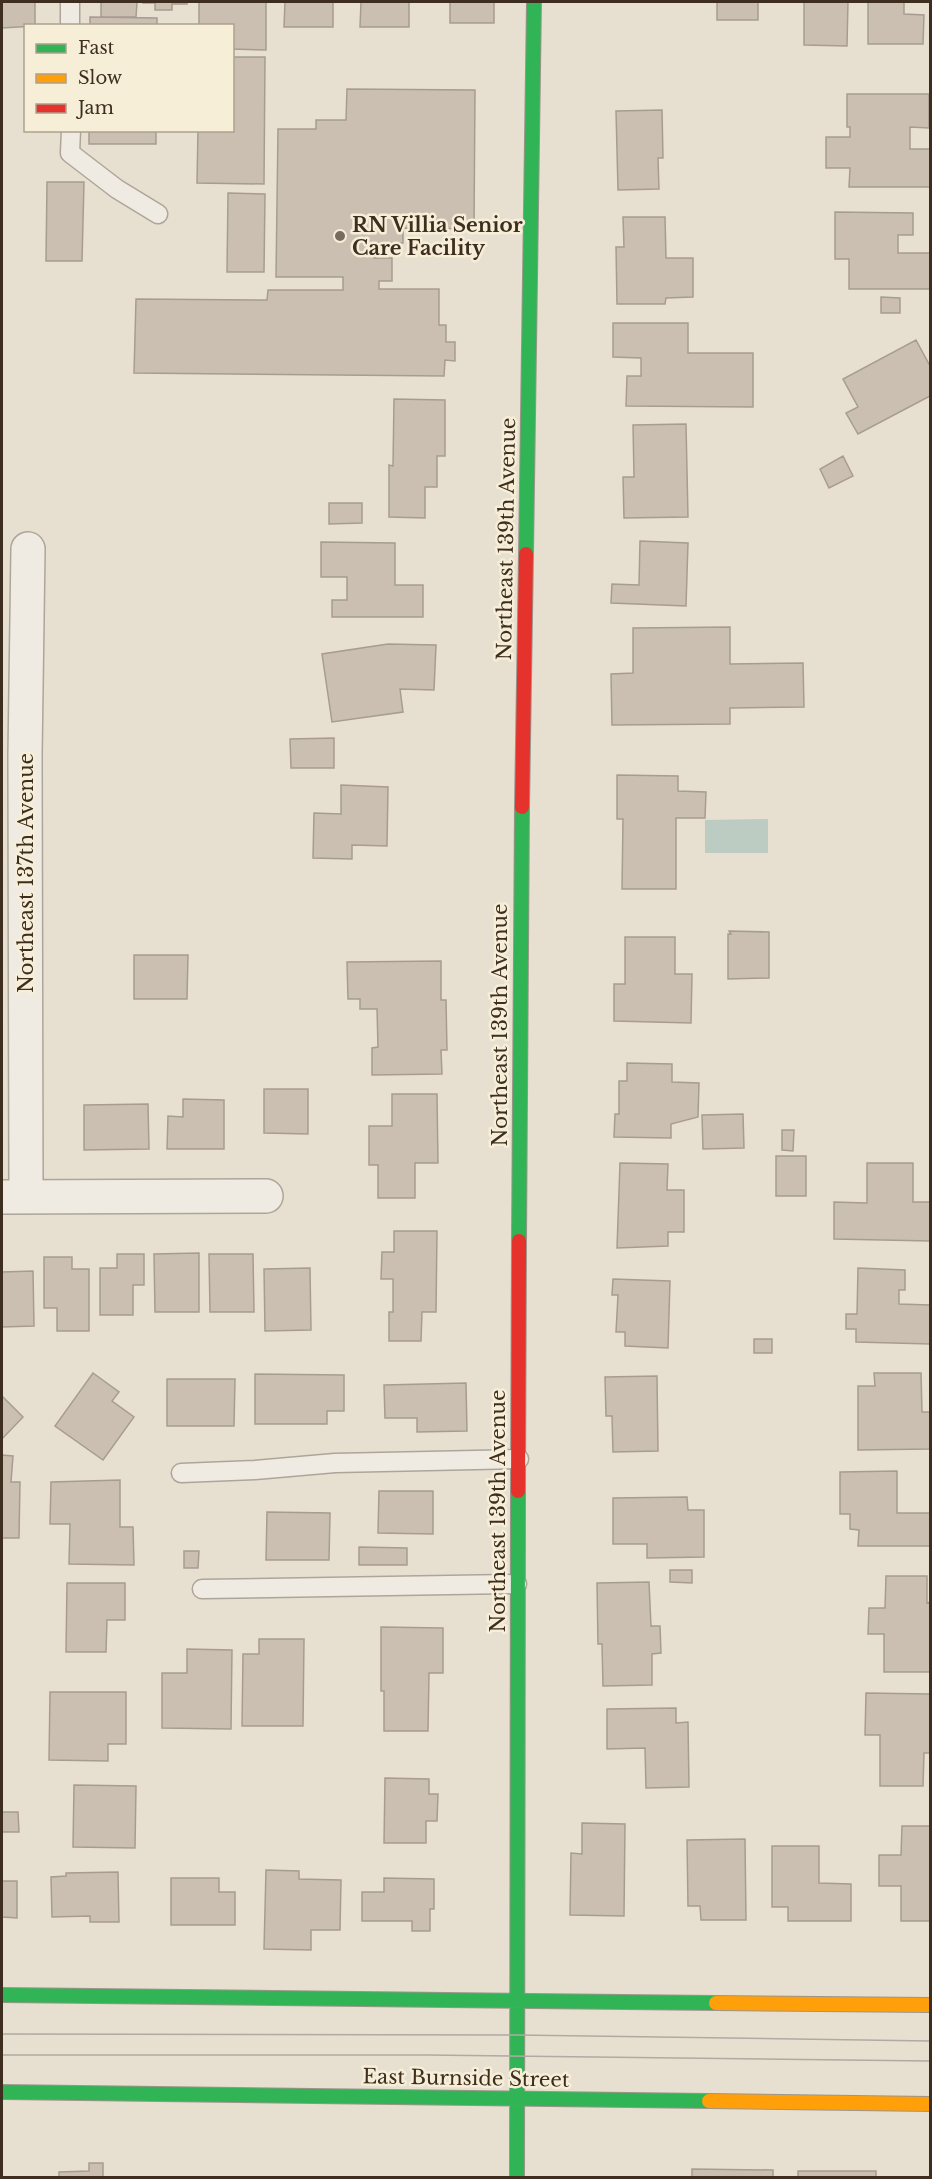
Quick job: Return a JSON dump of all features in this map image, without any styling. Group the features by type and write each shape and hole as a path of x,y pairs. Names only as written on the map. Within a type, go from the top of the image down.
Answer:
{"street":[{"name":"Northeast 139th Avenue","path":"517,2178 519,1010 534,2"},
{"name":"Northeast 137th Avenue","path":"14,1197 13,756 28,549"},
{"path":"14,1197 266,1196"},
{"path":"2,1995 930,2005"},
{"name":"East Burnside Street","path":"2,2092 930,2104"}],"lane":[{"path":"70,2 70,24"},
{"path":"71,132 70,153 117,189 158,214"},
{"path":"181,1473 255,1470 335,1463 519,1459"},
{"path":"202,1589 517,1584"}],"shaded area":[{"path":"768,819 768,853 705,853 705,820"}],"building":[{"path":"2,2 35,2 35,24 2,28"},
{"path":"101,2 137,2 136,17 101,17"},
{"path":"143,2 187,2 187,4 172,4 172,10 155,10 155,3"},
{"path":"199,2 266,2 266,50 234,49 234,24 199,24"},
{"path":"285,2 333,2 333,27 284,27"},
{"path":"361,2 409,2 409,27 360,27"},
{"path":"450,2 494,2 494,23 450,23"},
{"path":"717,2 758,2 758,20 717,20"},
{"path":"804,2 848,2 847,46 804,45"},
{"path":"868,2 904,2 904,14 924,15 923,44 868,44"},
{"path":"90,17 157,18 157,24 90,24"},
{"path":"234,57 265,57 264,184 197,183 198,132 234,132"},
{"name":"RN Villia Senior Care Facility","path":"347,89 475,90 474,229 403,228 403,243 374,243 374,258 392,258 392,281 379,281 379,289 439,289 439,325 446,325 446,342 455,342 455,361 445,360 444,376 134,373 136,299 267,300 268,290 343,290 343,277 276,277 278,129 316,129 316,120 346,120"},
{"path":"847,94 929,94 929,128 910,127 910,149 930,149 930,187 849,187 850,168 826,168 826,137 850,137 850,127 847,127"},
{"path":"662,110 663,158 658,158 659,189 618,190 616,111"},
{"path":"89,132 156,132 156,144 89,144"},
{"path":"47,182 84,182 82,261 46,261"},
{"path":"228,193 265,194 264,272 227,272"},
{"path":"835,212 913,213 913,235 898,235 898,253 930,253 930,289 849,289 849,259 835,259"},
{"path":"623,217 665,217 666,258 693,258 693,297 666,298 665,304 617,304 616,247 624,247"},
{"path":"881,297 900,298 900,313 881,313"},
{"path":"613,323 688,323 688,353 753,353 753,407 626,406 627,376 641,376 641,358 613,357"},
{"path":"916,340 930,366 930,396 858,434 846,413 858,407 843,379"},
{"path":"394,399 445,400 445,456 437,456 437,487 425,487 425,518 389,517 389,465 393,466"},
{"path":"686,424 688,517 624,518 623,477 634,477 633,425"},
{"path":"843,456 853,476 829,488 820,469"},
{"path":"329,503 362,503 362,523 329,524"},
{"path":"640,541 688,543 686,606 611,603 612,584 639,585"},
{"path":"321,542 395,543 395,585 423,585 423,617 332,617 332,600 347,600 347,577 321,577"},
{"path":"730,627 730,664 803,663 804,707 730,708 730,724 612,725 611,674 633,673 633,628"},
{"path":"388,644 436,645 434,690 400,689 403,712 332,722 322,654"},
{"path":"334,738 334,768 291,768 290,739"},
{"path":"617,775 678,776 678,791 706,792 705,818 676,818 676,889 622,889 623,819 617,819"},
{"path":"341,785 388,787 387,846 352,845 352,859 313,858 314,813 341,814"},
{"path":"729,931 769,932 769,978 728,979 728,934 731,934"},
{"path":"625,937 675,937 675,974 692,974 691,1023 614,1021 614,984 625,984"},
{"path":"134,955 188,955 187,999 134,999"},
{"path":"441,961 441,1000 446,1000 447,1050 441,1050 442,1074 372,1075 372,1048 378,1047 377,1009 360,1009 360,999 348,999 347,962"},
{"path":"627,1063 672,1064 672,1082 699,1083 698,1117 671,1124 671,1138 614,1137 615,1114 619,1114 619,1081 627,1081"},
{"path":"264,1089 308,1089 308,1134 264,1133"},
{"path":"392,1094 437,1094 438,1163 415,1163 415,1198 378,1198 378,1165 369,1165 369,1126 392,1126"},
{"path":"183,1099 224,1100 224,1149 167,1149 168,1116 183,1117"},
{"path":"148,1104 149,1149 84,1150 84,1105"},
{"path":"743,1114 744,1148 703,1149 702,1115"},
{"path":"782,1130 794,1130 793,1151 782,1150"},
{"path":"776,1156 806,1156 806,1196 776,1196"},
{"path":"620,1163 668,1164 667,1190 684,1190 684,1232 668,1232 668,1246 617,1248"},
{"path":"867,1163 913,1163 913,1202 930,1202 930,1241 834,1239 834,1202 867,1203"},
{"path":"394,1231 437,1231 436,1312 422,1312 421,1341 389,1341 389,1312 393,1312 393,1279 381,1279 382,1252 394,1252"},
{"path":"199,1253 199,1312 155,1312 154,1254"},
{"path":"117,1254 144,1254 144,1285 133,1285 133,1315 100,1315 100,1268 117,1268"},
{"path":"209,1254 253,1254 254,1312 210,1312"},
{"path":"44,1257 72,1257 72,1269 89,1269 89,1331 57,1331 57,1308 44,1308"},
{"path":"310,1268 311,1330 265,1331 264,1269"},
{"path":"858,1268 905,1270 905,1290 899,1290 899,1304 930,1305 930,1344 856,1342 856,1329 846,1329 846,1314 857,1314"},
{"path":"33,1271 34,1326 2,1327 2,1272"},
{"path":"613,1279 670,1281 668,1348 625,1346 625,1332 616,1332 618,1295 612,1295"},
{"path":"754,1339 772,1339 772,1353 754,1353"},
{"path":"93,1373 119,1392 112,1401 134,1417 103,1460 55,1426"},
{"path":"874,1373 921,1373 922,1412 930,1412 930,1449 858,1450 858,1386 875,1386"},
{"path":"255,1374 344,1375 344,1411 327,1411 327,1424 255,1424"},
{"path":"657,1376 658,1451 613,1452 612,1416 606,1416 605,1377"},
{"path":"167,1379 235,1379 234,1426 167,1426"},
{"path":"466,1383 467,1431 417,1432 417,1418 385,1418 384,1385"},
{"path":"2,1396 23,1417 2,1439"},
{"path":"2,1455 13,1456 11,1482 20,1482 19,1538 2,1538"},
{"path":"897,1471 897,1513 930,1513 930,1546 858,1546 859,1530 850,1529 850,1514 840,1514 840,1472"},
{"path":"120,1480 120,1527 133,1527 134,1565 69,1564 70,1524 50,1524 51,1482"},
{"path":"379,1491 433,1491 433,1534 378,1533"},
{"path":"687,1497 688,1510 704,1510 704,1557 647,1558 647,1544 613,1544 613,1498"},
{"path":"267,1512 330,1513 329,1560 266,1560"},
{"path":"359,1547 407,1548 407,1565 359,1565"},
{"path":"184,1551 199,1551 198,1568 184,1568"},
{"path":"670,1570 692,1570 692,1583 670,1582"},
{"path":"886,1576 927,1576 927,1603 930,1602 930,1672 884,1672 884,1634 868,1634 869,1608 885,1608"},
{"path":"649,1582 651,1626 660,1626 661,1653 652,1654 652,1685 603,1686 602,1644 598,1644 597,1583"},
{"path":"67,1583 125,1583 125,1620 107,1620 106,1652 66,1652"},
{"path":"381,1627 443,1628 443,1673 429,1673 428,1731 384,1731 384,1691 381,1691"},
{"path":"259,1639 304,1639 303,1726 242,1726 243,1654 259,1654"},
{"path":"187,1649 232,1650 231,1729 162,1728 162,1673 187,1673"},
{"path":"50,1692 126,1692 126,1744 108,1744 108,1761 49,1760"},
{"path":"866,1693 930,1694 930,1753 924,1753 923,1786 880,1786 880,1735 865,1735"},
{"path":"676,1708 676,1723 688,1722 689,1787 646,1788 645,1748 607,1749 607,1709"},
{"path":"385,1778 429,1779 429,1794 438,1794 437,1821 426,1821 426,1843 384,1843"},
{"path":"74,1785 136,1786 135,1848 73,1847"},
{"path":"2,1812 18,1812 19,1832 2,1832"},
{"path":"582,1823 625,1824 624,1916 570,1915 571,1853 582,1854"},
{"path":"902,1826 930,1826 930,1921 901,1921 901,1886 879,1886 879,1855 901,1855"},
{"path":"745,1839 746,1920 701,1920 700,1906 688,1906 687,1840"},
{"path":"772,1846 819,1846 819,1883 851,1884 851,1921 788,1921 788,1907 772,1907"},
{"path":"266,1870 299,1871 299,1879 341,1880 340,1930 311,1930 311,1950 264,1949"},
{"path":"118,1872 119,1922 90,1922 90,1916 52,1917 51,1877 66,1876 66,1873"},
{"path":"171,1878 219,1878 219,1892 235,1892 235,1925 171,1925"},
{"path":"384,1878 434,1879 434,1909 430,1909 430,1931 412,1931 412,1921 362,1921 362,1892 384,1892"},
{"path":"2,1881 17,1881 17,1918 2,1917"},
{"path":"89,2163 103,2163 103,2178 59,2178 59,2172 89,2171"},
{"path":"692,2169 773,2170 773,2178 692,2178"},
{"path":"798,2171 876,2171 876,2178 798,2178"}],"tram line":[{"path":"2,2034 517,2035 930,2041"},
{"path":"2,2055 428,2055 930,2061"}],"traffic: fast":[{"path":"526,554 534,2"},
{"path":"519,1241 522,807"},
{"path":"517,2178 518,1491"},
{"path":"2,1995 716,2003"},
{"path":"2,2092 709,2101"}],"traffic: slow":[{"path":"716,2003 930,2005"},
{"path":"709,2101 930,2104"}],"traffic: jam":[{"path":"522,807 526,554"},
{"path":"518,1491 519,1241"}],"place":[{"name":"RN Villia Senior Care Facility","path":"340,236"}]}
